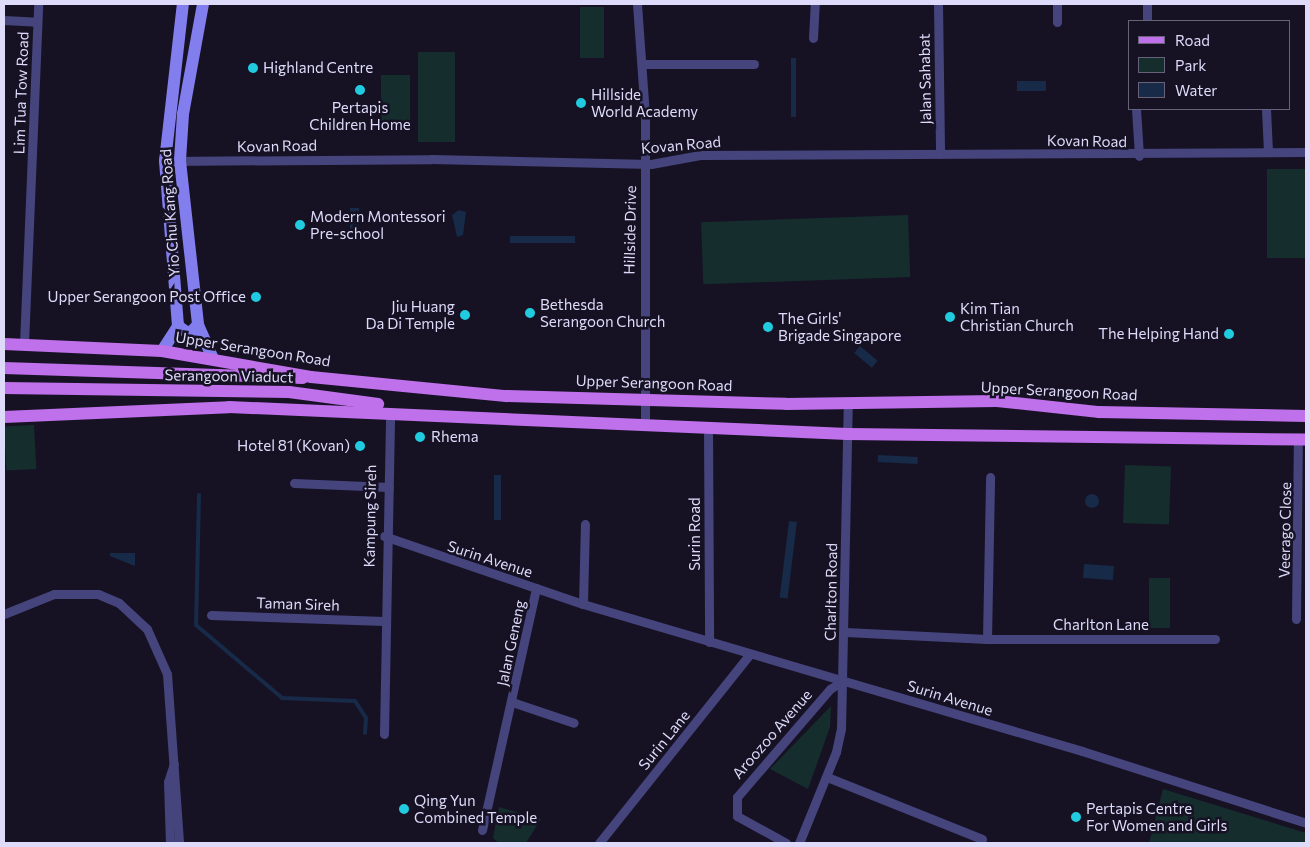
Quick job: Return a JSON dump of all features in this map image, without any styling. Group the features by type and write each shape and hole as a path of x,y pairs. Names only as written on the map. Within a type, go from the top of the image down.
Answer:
{"main road":[{"name":"Yio Chu Kang Road","path":"178,326 165,161 183,4"},
{"name":"Yio Chu Kang Road","path":"203,4 183,114 180,160 198,325 213,358"},
{"path":"162,351 178,326 189,334 198,325"},
{"name":"Upper Serangoon Road","path":"4,344 162,351 213,358 311,377 476,394 645,396 848,404 997,401 1099,412 1306,416"},
{"name":"Serangoon Viaduct","path":"4,368 285,380 311,377"},
{"name":"Serangoon Viaduct","path":"4,388 289,392 453,415"},
{"path":"4,417 228,407 708,426 847,434 1302,440"}],"street":[{"name":"Lim Tua Tow Road","path":"24,344 38,4"},
{"name":"Hillside Drive","path":"637,4 642,64 645,164 645,424"},
{"path":"814,38 815,4"},
{"name":"Jalan Sahabat","path":"938,4 940,154"},
{"path":"1056,4 1057,22"},
{"path":"1147,4 1148,20"},
{"name":"Lim Tua Tow Road","path":"4,20 37,22"},
{"path":"642,64 754,64"},
{"name":"Kovan Road","path":"1136,110 1139,156"},
{"path":"1266,110 1268,152"},
{"name":"Kovan Road","path":"165,161 645,164 700,155 940,154 1139,156 1306,152"},
{"name":"Charlton Road","path":"798,843 827,777 841,729 845,632 848,404"},
{"name":"Kampung Sireh","path":"384,734 387,412"},
{"name":"Surin Road","path":"708,426 709,642"},
{"name":"Veerago Close","path":"1296,619 1302,440"},
{"path":"987,639 990,477"},
{"path":"294,483 387,487"},
{"path":"583,604 585,524"},
{"name":"Surin Avenue","path":"386,538 583,604 843,681 1306,823"},
{"name":"Jalan Geneng","path":"482,830 536,588"},
{"path":"4,614 54,594 98,594 134,613 157,642 168,674 179,843"},
{"name":"Taman Sireh","path":"211,615 384,621"},
{"name":"Charlton Lane","path":"845,632 987,639 1215,640"},
{"name":"Surin Lane","path":"599,843 750,654"},
{"name":"Aroozoo Avenue","path":"786,843 737,816 737,797 830,689 843,681"},
{"name":"Jalan Geneng","path":"512,702 574,723"},
{"path":"170,843 168,782 174,764"},
{"path":"827,777 982,839"}],"green space":[{"path":"580,7 604,7 604,58 580,58"},
{"path":"418,52 455,52 455,142 418,142"},
{"path":"381,75 410,75 410,126 381,126"},
{"path":"1267,169 1306,169 1306,258 1267,258"},
{"path":"908,215 910,277 703,284 701,222"},
{"path":"34,425 36,469 6,471 4,427"},
{"path":"1125,465 1171,467 1169,525 1123,523"},
{"path":"1149,578 1170,578 1170,628 1149,628"},
{"path":"831,706 830,727 808,789 770,769"},
{"path":"1163,789 1306,833 1306,843 1149,843"},
{"path":"499,807 541,819 526,843 499,843 493,838"}],"water":[{"path":"791,58 796,58 796,117 791,117"},
{"path":"1017,81 1046,81 1046,91 1017,91"},
{"path":"350,208 359,208 359,238 350,238"},
{"path":"459,210 466,212 463,235 457,237 452,215"},
{"path":"510,236 575,236 575,243 510,243"},
{"path":"860,346 878,361 872,368 854,353"},
{"path":"878,455 918,457 918,464 878,462"},
{"path":"494,475 501,475 501,520 494,520"},
{"path":"1089,494 1095,494 1099,501 1095,508 1089,508 1085,504 1085,498"},
{"path":"789,521 797,522 788,598 780,597"},
{"path":"110,553 135,553 135,566 110,556"},
{"path":"1084,564 1114,566 1113,580 1083,578"}],"waterway":[{"path":"199,495 196,625 282,698 355,701 366,718 365,733"}],"place":[{"name":"Highland Centre","path":"253,68"},
{"name":"Pertapis Children Home","path":"360,90"},
{"name":"Hillside World Academy","path":"581,103"},
{"name":"Modern Montessori Pre-school","path":"300,225"},
{"name":"Upper Serangoon Post Office","path":"256,297"},
{"name":"Bethesda Serangoon Church","path":"530,313"},
{"name":"Jiu Huang Da Di Temple","path":"465,315"},
{"name":"Kim Tian Christian Church","path":"950,317"},
{"name":"The Girls' Brigade Singapore","path":"768,327"},
{"name":"The Helping Hand","path":"1229,334"},
{"name":"Rhema","path":"420,437"},
{"name":"Hotel 81 (Kovan)","path":"360,446"},
{"name":"Qing Yun Combined Temple","path":"404,809"},
{"name":"Pertapis Centre For Women and Girls","path":"1076,817"}]}
